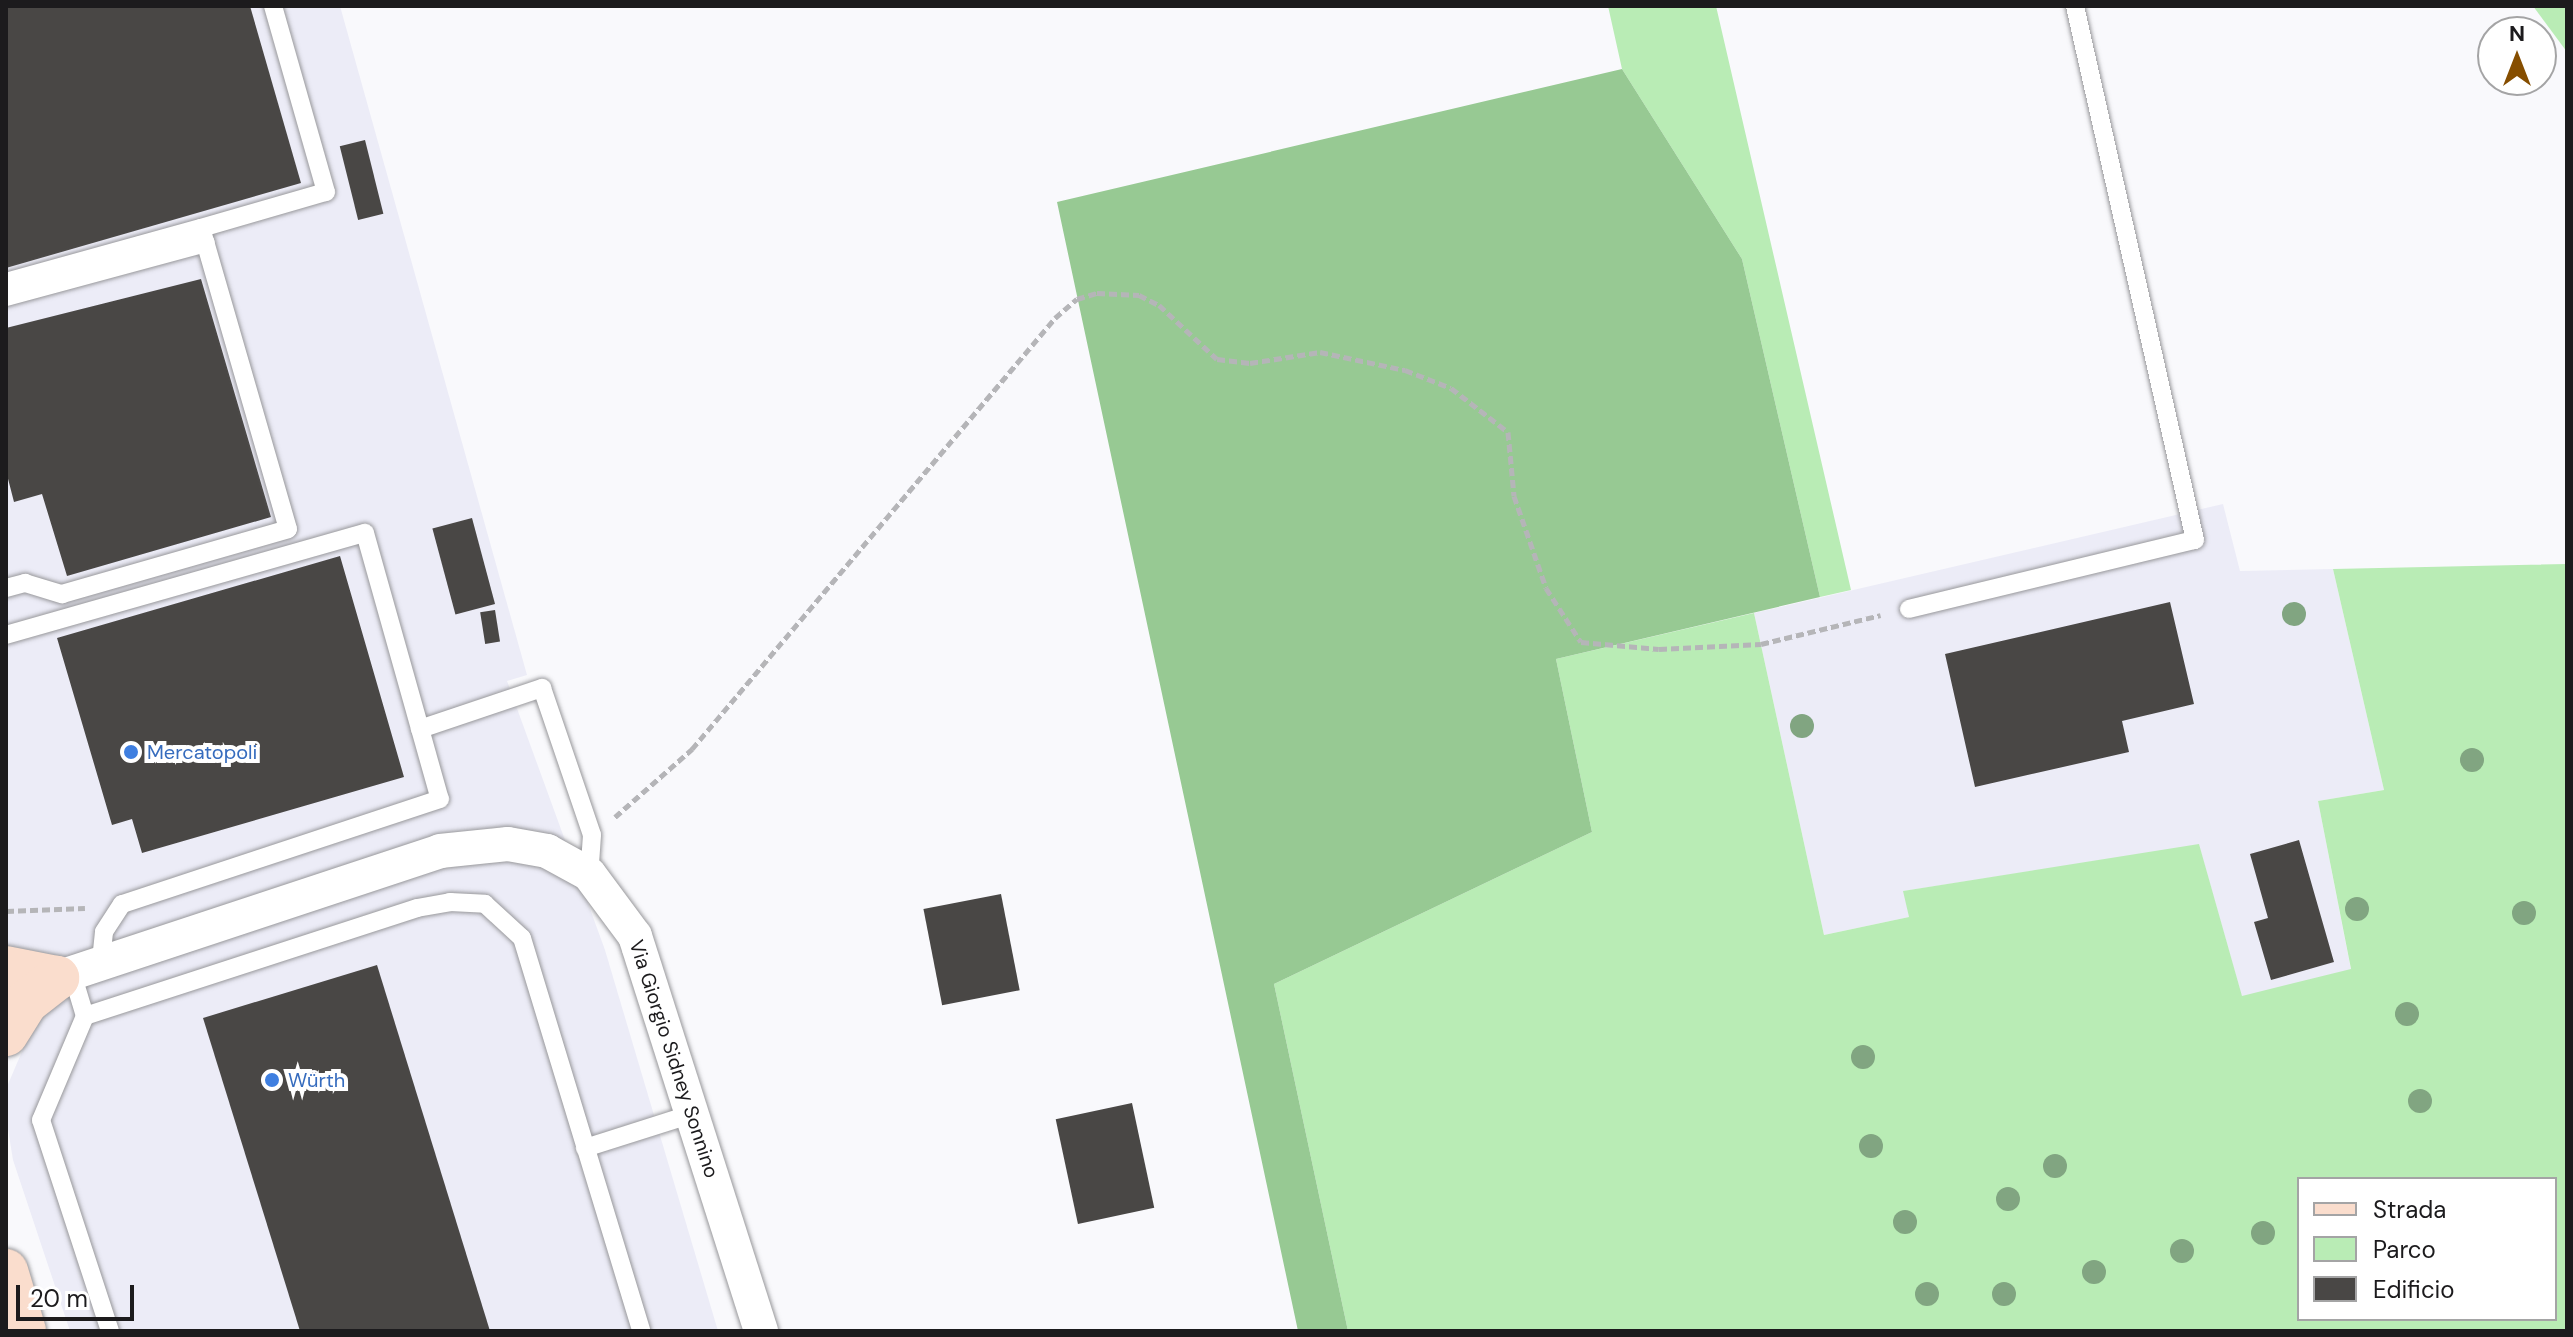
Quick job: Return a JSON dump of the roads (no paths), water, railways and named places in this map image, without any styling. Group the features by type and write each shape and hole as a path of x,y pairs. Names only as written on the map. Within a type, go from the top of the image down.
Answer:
{"main road":[{"path":"6,1034 47,977"},
{"path":"6,1271 24,1331"}],"street":[{"name":"Via Giorgio Sidney Sonnino","path":"47,977 440,851 508,844 547,851 589,874 635,936 761,1331"}],"lane":[{"path":"6,297 203,235 326,192 273,6"},
{"path":"1909,609 2195,540 2075,6"},
{"path":"6,282 203,235"},
{"path":"6,588 25,583 62,594 288,529 203,235"},
{"path":"6,635 365,533 440,799 122,904 104,932 47,977 85,1016"},
{"path":"420,729 542,688 592,835 589,874"},
{"path":"110,1331 41,1120 85,1016 417,908 450,902 485,904 522,938 641,1330"},
{"path":"585,1148 692,1114"}],"place":[{"name":"Mercatopoli","path":"131,752"},
{"name":"Würth","path":"272,1080"}]}
